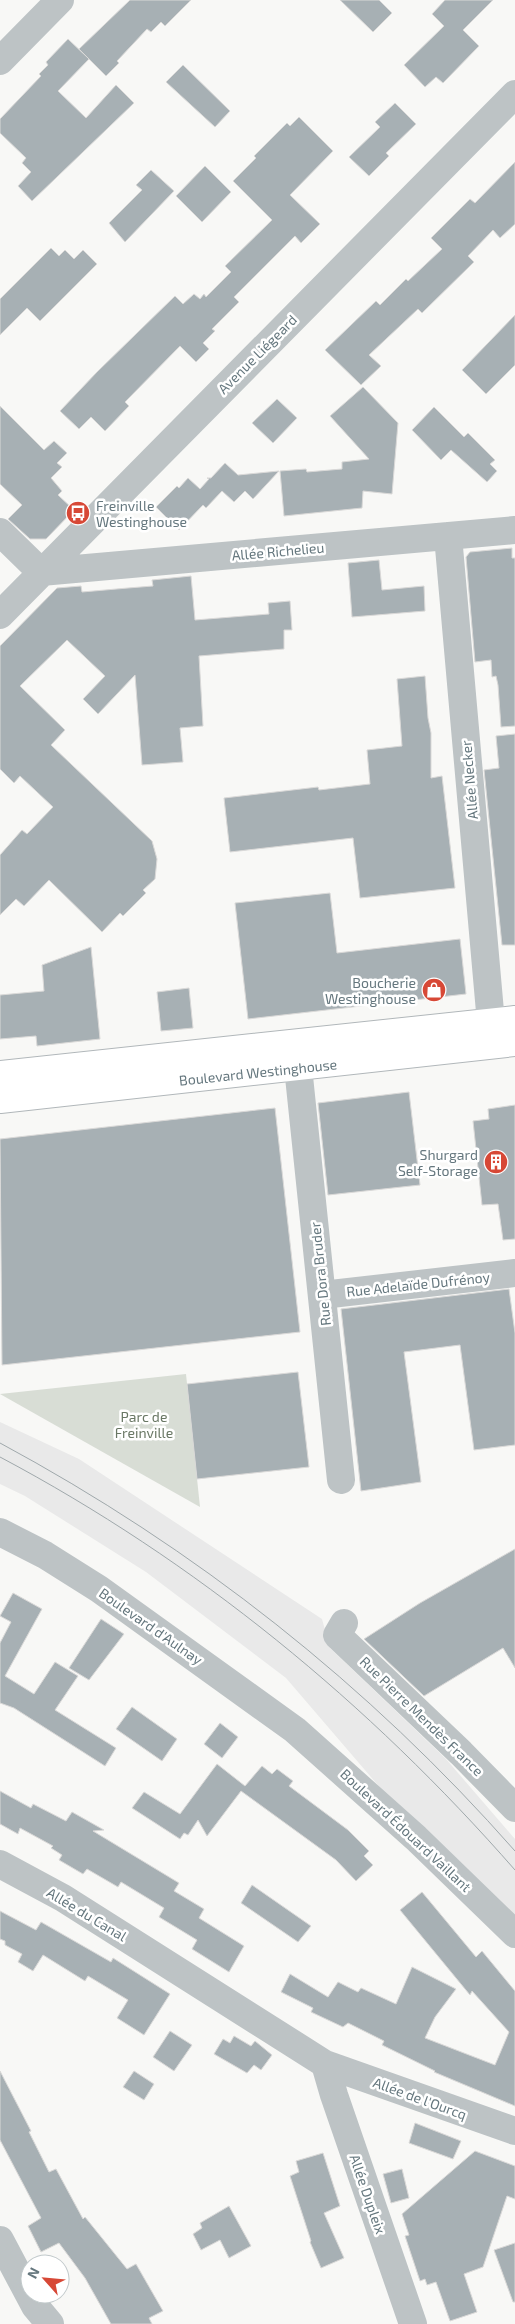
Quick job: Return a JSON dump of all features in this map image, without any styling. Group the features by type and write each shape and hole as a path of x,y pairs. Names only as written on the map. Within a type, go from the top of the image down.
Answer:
{"main road":[{"name":"Boulevard Westinghouse","path":"0,1075 503,1022"},
{"name":"Boulevard Westinghouse","path":"0,1099 515,1042"}],"street":[{"path":"3,52 60,0"},
{"name":"Avenue Liégeard","path":"0,615 515,94"},
{"name":"Allée Richelieu","path":"41,572 515,530"},
{"path":"0,532 41,572"},
{"name":"Allée Necker","path":"448,536 468,778 503,1022"},
{"name":"Rue Dora Bruder","path":"298,1067 341,1480"},
{"name":"Rue Adelaïde Dufrénoy","path":"322,1295 515,1274"},
{"name":"Boulevard d'Aulnay","path":"0,1532 98,1589 295,1730"},
{"name":"Rue Pierre Mendès France","path":"344,1623 337,1635 461,1752 515,1808"},
{"name":"Boulevard Édouard Vaillant","path":"295,1730 416,1838 515,1934"},
{"name":"Allée du Canal","path":"0,1864 63,1898 325,2064"},
{"name":"Allée de l'Ourcq","path":"325,2064 515,2131"},
{"name":"Allée Dupleix","path":"325,2064 412,2324"},
{"path":"0,2240 35,2306 50,2324"}],"shaded area":[{"path":"0,1422 79,1459 322,1619 330,1648 446,1759 515,1839 515,1945 286,1678 146,1572 25,1496 0,1484"}],"green space":[{"name":"Parc de Freinville","path":"186,1374 200,1507 0,1394"}],"building":[{"path":"130,0 191,0 165,26 161,22 151,32 147,29 117,61 119,63 106,76 79,49"},
{"path":"340,0 379,0 392,13 373,32"},
{"path":"445,0 493,0 463,30 479,46 443,83 436,77 425,87 404,65 444,26 432,14"},
{"path":"68,39 89,59 58,91 86,118 116,85 134,103 32,201 18,186 31,172 22,163 26,158 0,133 0,119 41,76 39,74 48,65 46,62"},
{"path":"183,65 230,111 215,127 166,82"},
{"path":"395,103 416,124 386,153 389,156 369,176 349,157 380,127 375,122"},
{"path":"299,117 333,151 290,195 320,224 301,243 295,236 234,297 239,302 212,329 215,331 203,343 209,349 196,362 180,346 125,402 129,406 105,431 91,417 79,429 60,411 175,296 183,304 194,294 200,299 204,294 206,297 231,272 225,266 272,220 233,181 256,158 254,156 287,123 290,126"},
{"path":"515,162 515,224 500,238 493,230 468,256 474,262 422,313 418,309 369,355 381,366 361,385 325,350 376,301 380,305 406,279 408,281 442,249 431,238 470,199 475,203"},
{"path":"205,166 231,192 202,222 176,196"},
{"path":"151,170 174,191 125,242 109,223 142,190 136,185"},
{"path":"51,248 59,256 65,250 74,259 83,250 97,264 40,321 27,308 0,335 0,299"},
{"path":"515,315 515,365 486,394 462,370"},
{"path":"363,387 398,423 392,494 363,491 362,508 284,516 280,471 306,469 307,472 342,469 342,462 369,459 330,416"},
{"path":"277,399 297,418 273,443 252,423"},
{"path":"0,406 44,450 54,441 67,453 57,463 62,467 51,478 62,491 58,495 74,510 46,539 30,539 8,519 22,505 0,484"},
{"path":"434,407 464,437 468,433 495,460 490,464 497,471 487,482 451,450 441,460 412,430"},
{"path":"225,463 238,475 279,471 253,499 245,491 234,502 222,491 206,508 203,505 179,530 156,507 188,478 200,489 209,479 207,478 211,478"},
{"path":"512,548 512,558 515,558 515,726 501,727 498,685 496,676 492,677 491,660 475,662 466,557 470,552"},
{"path":"379,560 382,590 424,586 425,611 352,617 348,563"},
{"path":"191,576 195,620 269,614 268,603 290,601 292,630 284,630 284,649 199,656 203,726 180,728 183,762 142,765 135,675 98,714 83,699 105,676 67,640 20,686 65,730 51,745 152,841 157,859 155,879 143,890 146,893 123,916 120,913 102,932 49,880 24,906 16,899 0,915 0,855 22,830 27,834 53,807 20,776 14,783 0,769 0,646 57,588 81,586 82,592 153,586 152,580"},
{"path":"425,676 431,733 431,778 442,776 455,888 360,898 353,838 230,852 224,798 318,787 319,790 370,784 367,750 402,746 397,679"},
{"path":"515,734 515,945 502,945 484,770 499,768 496,736"},
{"path":"330,893 337,953 460,939 466,994 248,1019 235,903"},
{"path":"91,947 100,1039 37,1046 36,1036 0,1039 0,995 44,991 42,965"},
{"path":"189,988 193,1028 161,1031 157,992"},
{"path":"409,1092 420,1185 328,1195 318,1103"},
{"name":"Shurgard Self-Storage","path":"515,1105 515,1239 503,1240 498,1204 482,1205 473,1121 489,1119 488,1109"},
{"path":"275,1108 300,1332 2,1365 0,1139"},
{"path":"509,1289 515,1333 515,1445 474,1450 460,1345 404,1352 421,1482 361,1491 341,1309"},
{"path":"298,1372 309,1467 197,1479 187,1384"},
{"path":"515,1549 515,1668 503,1648 424,1696 364,1639 420,1603"},
{"path":"13,1593 42,1609 5,1676 34,1694 55,1662 78,1676 55,1710 116,1748 105,1766 14,1708 0,1703 0,1643 11,1622 0,1616"},
{"path":"101,1619 124,1634 89,1680 69,1668"},
{"path":"132,1707 177,1739 162,1761 116,1729"},
{"path":"220,1723 238,1737 222,1758 204,1744"},
{"path":"217,1764 245,1786 262,1766 272,1774 277,1769 293,1781 289,1786 348,1830 369,1851 364,1856 373,1865 356,1881 336,1860 241,1791 207,1836 198,1820 188,1835 184,1833 180,1839 132,1808 144,1792 180,1814"},
{"path":"0,1791 31,1808 33,1804 66,1821 72,1812 104,1830 93,1831 179,1883 174,1891 204,1909 199,1918 244,1946 229,1972 192,1949 197,1940 159,1917 164,1908 121,1882 118,1887 87,1869 83,1874 59,1860 62,1855 51,1848 53,1846 20,1828 18,1834 0,1824"},
{"path":"252,1885 311,1926 298,1942 241,1903"},
{"path":"422,1892 476,1957 482,1951 515,1991 515,2106 434,2072 382,2045 384,2041 348,2023 343,2027 311,2012 313,2008 281,1992 290,1974 328,1997 338,1982 358,1992 361,1988 396,2004 412,1967 456,1989 435,2017 425,2038 495,2065 509,2032 472,1991 470,1995 400,1910"},
{"path":"0,1911 36,1930 41,1922 111,1962 113,1958 170,1994 144,2035 117,2018 128,2000 88,1976 85,1981 43,1955 33,1971 18,1962 22,1954 5,1945 5,1941 0,1939"},
{"path":"170,2031 192,2045 174,2071 153,2057"},
{"path":"234,2036 251,2046 255,2041 272,2055 261,2070 254,2065 247,2073 214,2054 223,2039 230,2043"},
{"path":"0,2071 31,2131 29,2132 49,2172 56,2169 83,2219 85,2217 127,2269 136,2264 163,2311 149,2318 152,2324 111,2324 85,2278 70,2258 70,2254 67,2254 59,2243 41,2252 28,2226 41,2218 0,2140"},
{"path":"134,2071 154,2084 144,2100 123,2087"},
{"path":"415,2123 461,2141 453,2159 409,2143"},
{"path":"475,2151 515,2166 515,2199 507,2196 483,2267 464,2274 477,2312 450,2321 436,2282 427,2285 425,2279 420,2281 405,2236 409,2235 402,2214"},
{"path":"323,2153 340,2206 324,2213 344,2258 321,2268 310,2242 290,2176 299,2172 296,2161"},
{"path":"402,2169 409,2198 391,2203 383,2174"},
{"path":"229,2206 251,2246 229,2258 220,2240 201,2250 193,2234 202,2228 200,2223"},
{"path":"515,2243 515,2302 513,2302 494,2250"}],"tram line":[{"path":"0,1443 72,1484 142,1528 210,1574 276,1624 400,1732 459,1790 515,1851"},
{"path":"0,1457 72,1498 143,1542 211,1589 276,1640 340,1693 400,1750 459,1809 515,1870"}],"place":[{"name":"Freinville Westinghouse","path":"78,513"},
{"name":"Boucherie Westinghouse","path":"434,990"},
{"name":"Shurgard Self-Storage","path":"496,1162"}]}
